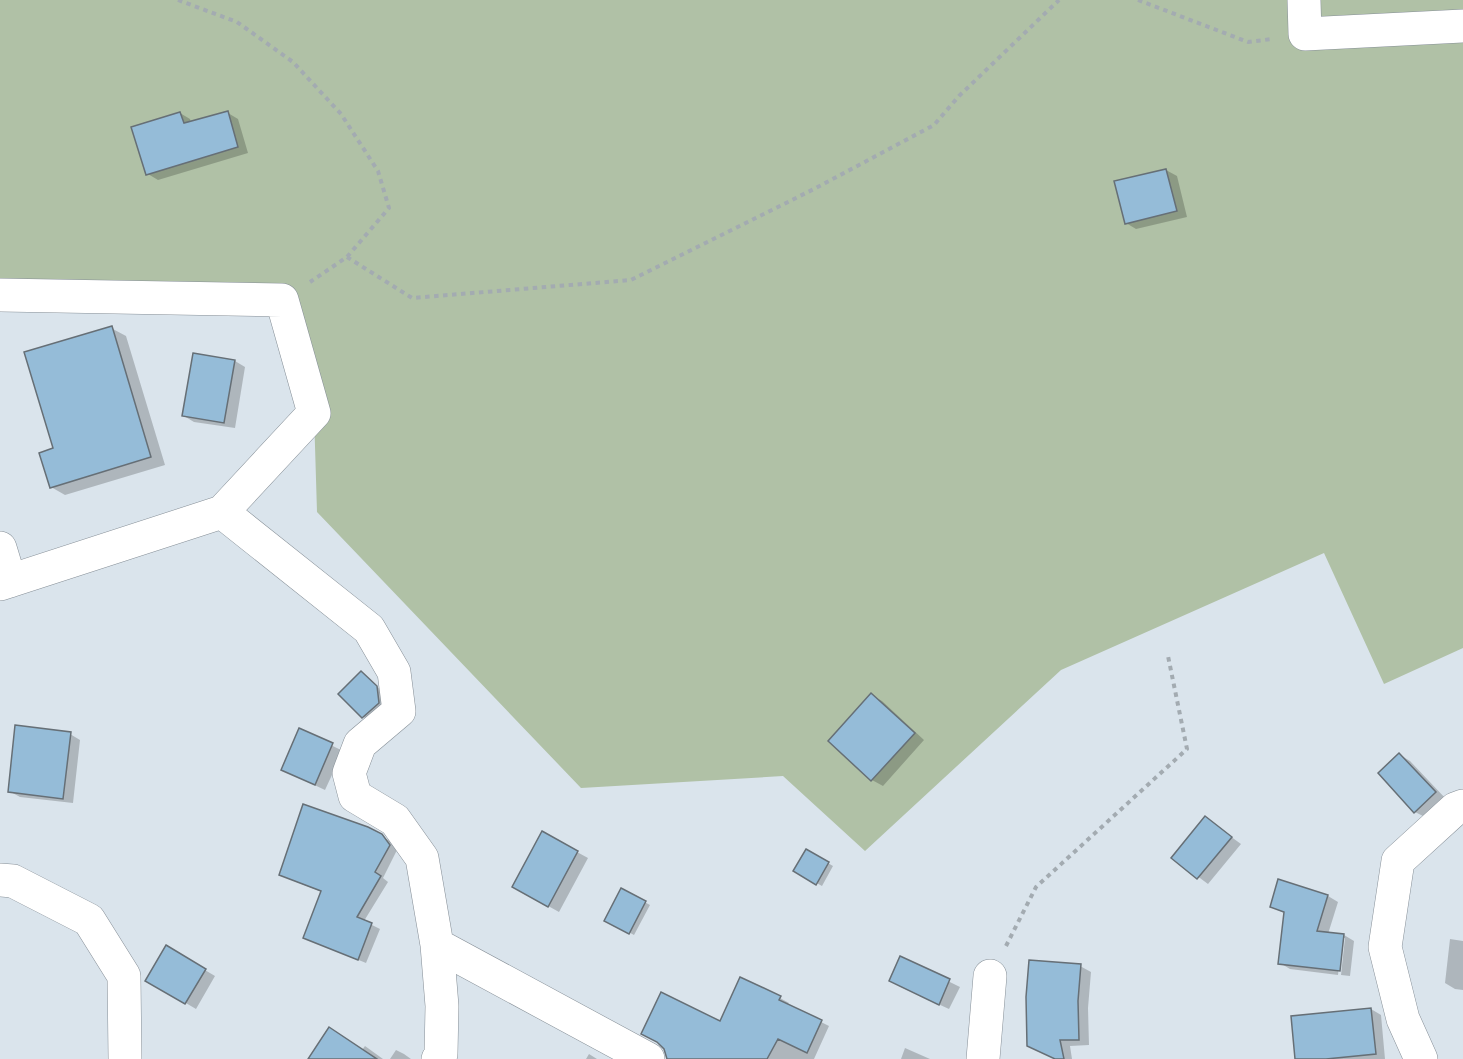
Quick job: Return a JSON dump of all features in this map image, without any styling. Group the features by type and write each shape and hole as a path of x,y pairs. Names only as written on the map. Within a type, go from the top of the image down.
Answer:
{"street":[{"path":"1304,0 1305,34 1463,26"},
{"path":"0,295 282,300 314,413 222,512 5,583 0,548"},
{"path":"222,512 369,629 394,672 399,711 360,744 349,773 356,796 395,819 422,858 437,945 442,1006 441,1054 438,1059"},
{"path":"1420,1059 1403,1019 1385,947 1398,861 1455,809 1463,806"},
{"path":"0,880 13,881 89,921 124,976 125,1059"},
{"path":"437,945 648,1059"},
{"path":"983,1059 990,976"}],"path":[{"path":"177,0 237,22 293,62 341,114 378,171 389,208 347,257 282,300"},
{"path":"347,257 412,298 632,280 814,189 934,125 958,96 1059,0"},
{"path":"1138,0 1248,42 1305,34"},
{"path":"990,976 1036,887 1187,748 1168,656"}],"green space":[{"path":"0,0 1463,0 1463,648 1384,684 1324,553 1061,670 865,851 783,776 581,788 317,512 314,413 282,300 0,295"}],"building":[{"path":"228,111 238,147 146,175 131,127 180,112 184,123"},
{"path":"1166,169 1177,211 1125,224 1114,181"},
{"path":"112,326 151,457 50,488 39,453 53,448 24,352"},
{"path":"193,353 235,360 224,423 182,416"},
{"path":"361,671 377,686 379,703 362,718 338,694"},
{"path":"871,693 915,733 871,781 828,741"},
{"path":"15,725 71,732 63,799 8,792"},
{"path":"299,728 333,743 315,785 281,770"},
{"path":"1399,753 1436,792 1414,813 1378,773"},
{"path":"303,804 368,827 382,834 390,845 375,872 381,876 357,917 372,923 358,960 303,938 321,891 279,875"},
{"path":"1205,816 1232,837 1197,879 1171,858"},
{"path":"542,831 578,851 548,907 512,887"},
{"path":"806,849 829,862 816,885 793,871"},
{"path":"1278,879 1328,895 1317,931 1344,934 1340,971 1278,964 1284,912 1270,907"},
{"path":"621,888 646,901 629,934 604,921"},
{"path":"166,945 206,969 185,1004 145,981"},
{"path":"900,956 950,979 939,1005 889,981"},
{"path":"1029,960 1081,964 1078,1001 1079,1040 1060,1040 1064,1059 1055,1059 1027,1046 1026,997"},
{"path":"740,977 781,996 779,1000 822,1020 807,1053 778,1039 767,1059 667,1059 664,1049 657,1042 641,1034 661,992 720,1021"},
{"path":"1371,1008 1376,1054 1326,1059 1295,1059 1291,1016"},
{"path":"329,1027 377,1059 308,1059"}]}
